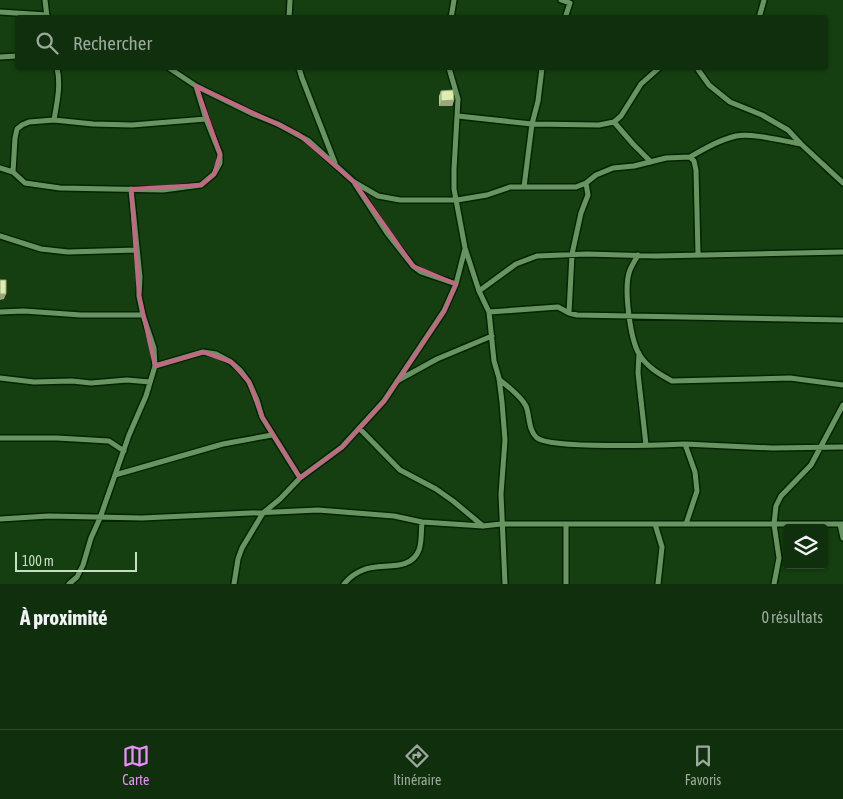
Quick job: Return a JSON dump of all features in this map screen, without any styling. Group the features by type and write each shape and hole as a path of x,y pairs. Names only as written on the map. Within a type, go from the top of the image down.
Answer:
{"street":[{"path":"45,0 47,15"},
{"path":"289,15 290,0"},
{"path":"452,15 454,0"},
{"path":"561,0 570,3"},
{"path":"566,15 570,3 576,0"},
{"path":"760,15 764,0"},
{"path":"0,12 35,15"},
{"path":"0,57 15,56"},
{"path":"54,120 59,92 60,78 58,70"},
{"path":"172,70 196,86 298,134 309,141 354,182 378,196 393,199 457,200 487,195 510,187 576,188 586,183 596,174 613,168 634,166 666,158 690,157 712,144 736,136 749,136 801,144"},
{"path":"300,70 336,166"},
{"path":"449,70 458,99 454,189 465,248 479,291 489,312 494,361 499,378 505,440 501,494 505,584"},
{"path":"524,187 532,124 538,101 542,70"},
{"path":"458,116 532,124 599,125 614,122 621,116 641,84 657,70"},
{"path":"699,70 709,85 730,102 762,115 788,130 843,183"},
{"path":"0,168 13,172 25,183 31,185 60,188 163,190 201,185 214,174 220,163 220,154 206,119 196,86"},
{"path":"13,172 14,138 17,129 29,122 54,120 132,125 206,119"},
{"path":"614,122 651,162"},
{"path":"690,157 694,161 696,170 698,254"},
{"path":"354,182 387,233 413,266 421,272 456,284"},
{"path":"569,313 572,254 581,213 588,195 586,183"},
{"path":"69,584 77,577 83,565 91,538 155,366 154,348 139,296 140,277 131,189"},
{"path":"0,236 41,249 59,251 137,250"},
{"path":"234,584 238,559 242,548 263,513 280,499 300,478 342,447 384,401 444,311 456,284 465,248"},
{"path":"479,291 516,264 537,256 572,254 843,252"},
{"path":"638,255 629,272 627,283 628,316 639,353 638,373 646,445"},
{"path":"489,312 558,307 577,315 843,320"},
{"path":"0,312 24,311 81,315 143,315"},
{"path":"397,381 437,359 492,336"},
{"path":"155,366 203,352 216,354 231,362 249,382 262,417 300,478"},
{"path":"639,353 657,373 672,381 790,378 843,384"},
{"path":"0,378 34,382 72,381 91,384 128,380 150,382"},
{"path":"499,378 519,396 525,405 532,432 538,439 546,441 614,446 685,444 772,448 843,447"},
{"path":"774,584 779,558 774,524 776,506 781,496 811,465 843,405"},
{"path":"359,428 400,470 454,501 483,526"},
{"path":"115,475 223,444 272,435"},
{"path":"0,438 57,438 109,441 124,451"},
{"path":"685,444 695,472 697,490 686,524"},
{"path":"0,519 49,516 142,518 318,510 394,516 422,522 483,526 501,524 842,524 843,538"},
{"path":"344,584 350,577 364,569 410,562 419,550 422,522"},
{"path":"566,524 566,584"},
{"path":"654,524 662,547 658,584"}],"highlighted area":[{"path":"196,86 298,134 354,182 413,266 456,284 444,311 384,401 342,447 300,478 262,417 249,382 231,362 203,352 155,366 139,296 131,189 201,185 214,174 220,154"}],"building":[{"path":"453,90 454,100 441,101 441,91"},
{"path":"0,280 6,280 6,294 0,294"}]}
